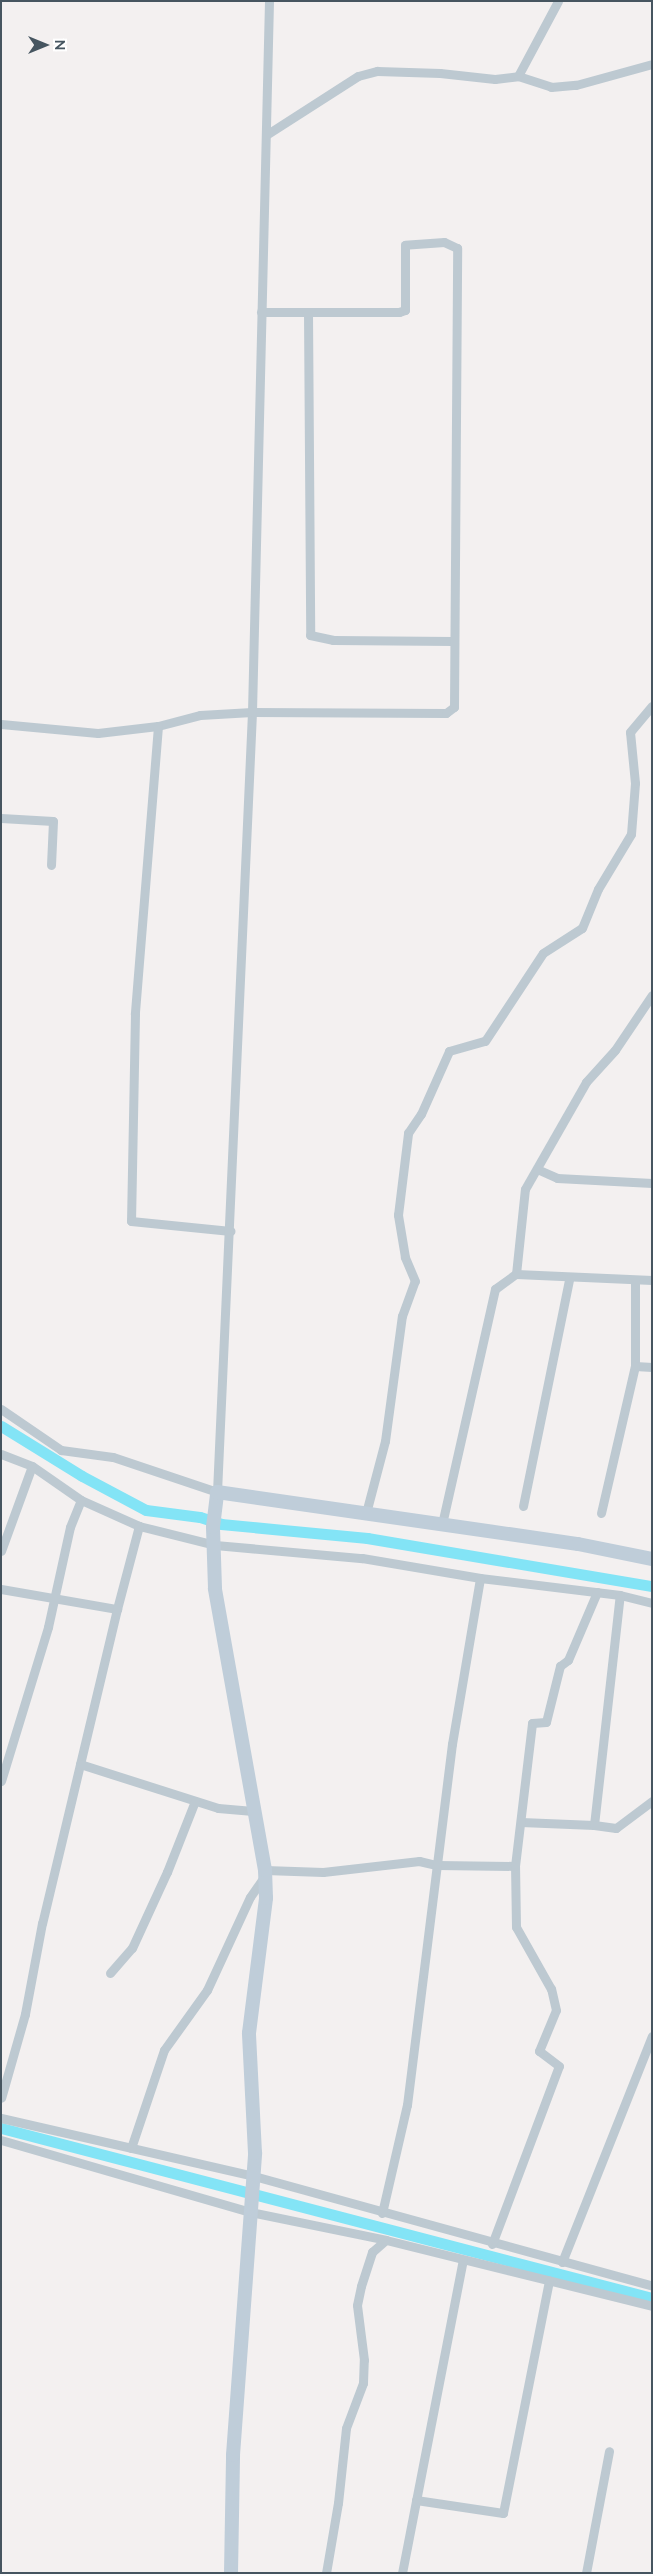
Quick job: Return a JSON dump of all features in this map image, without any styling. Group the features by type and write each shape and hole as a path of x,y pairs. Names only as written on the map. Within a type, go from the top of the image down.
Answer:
{"street":[{"path":"230,2573 233,2455 254,2179 250,2033 266,1898 265,1873 215,1588 213,1527 217,1498 230,1231 252,712 269,1"},
{"path":"518,76 558,1"},
{"path":"266,135 358,76 377,71 440,72 495,79 518,76 551,87 576,85 652,64"},
{"path":"1,724 98,733 158,726 200,715 252,712 446,713 454,707 457,248 444,242 405,245 405,310 261,312"},
{"path":"308,312 310,635 334,640 453,641"},
{"path":"366,1514 385,1441 402,1316 415,1281 405,1257 398,1215 408,1133 421,1114 449,1051 485,1041 543,953 582,928 598,889 631,834 635,783 630,732 652,706"},
{"path":"158,726 135,1014 131,1221 230,1231"},
{"path":"1,818 53,821 51,865"},
{"path":"516,1274 525,1189 586,1082 615,1050 651,996"},
{"path":"536,1169 556,1178 652,1183"},
{"path":"442,1524 495,1289 516,1274 569,1279 652,1280"},
{"path":"523,1506 569,1279"},
{"path":"600,1514 635,1366 635,1281"},
{"path":"635,1366 652,1366"},
{"path":"1,1408 61,1450 113,1457 217,1498 442,1524 578,1544 652,1559"},
{"path":"1,1454 32,1466 81,1500 139,1526 215,1545 362,1558 480,1578 620,1595 652,1603"},
{"path":"1,1551 32,1466"},
{"path":"1,1781 48,1627 70,1527 81,1500"},
{"path":"1,2098 25,2014 42,1923 117,1609 139,1526"},
{"path":"382,2213 407,2106 452,1744 480,1578"},
{"path":"1,1588 54,1596 117,1609"},
{"path":"492,2244 559,2066 539,2051 556,2010 551,1989 516,1927 515,1866 532,1723 546,1722 560,1666 568,1660 597,1592"},
{"path":"594,1825 620,1595"},
{"path":"80,1764 218,1808 253,1811"},
{"path":"110,1973 132,1948 167,1872 195,1800"},
{"path":"521,1822 594,1825 616,1828 652,1801"},
{"path":"265,1873 323,1872 419,1861 437,1865 515,1866"},
{"path":"131,2148 164,2050 207,1990 250,1897 265,1873"},
{"path":"562,2262 652,2036"},
{"path":"1,2118 254,2179 652,2286"},
{"path":"1,2140 251,2207 652,2306"},
{"path":"326,2573 338,2503 346,2428 363,2383 359,2295 372,2252 386,2240"},
{"path":"402,2573 463,2260"},
{"path":"416,2500 503,2513 548,2281"},
{"path":"586,2573 609,2451"}],"waterway":[{"path":"1,1426 82,1476 146,1510 200,1517 221,1524 367,1538 652,1586"},
{"path":"1,2128 652,2298"}]}
